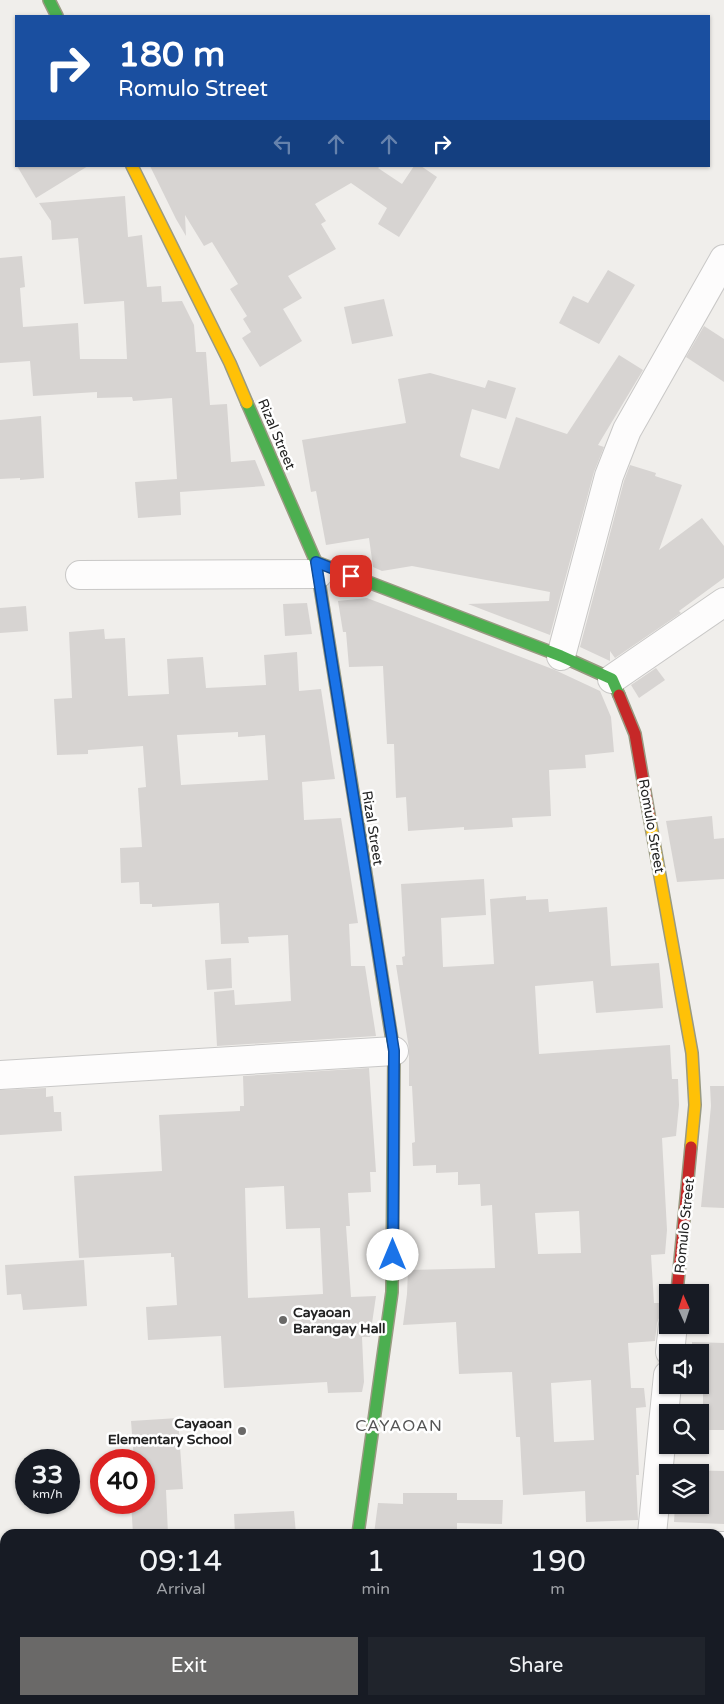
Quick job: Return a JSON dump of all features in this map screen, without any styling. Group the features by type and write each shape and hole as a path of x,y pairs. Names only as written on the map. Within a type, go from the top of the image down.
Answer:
{"street":[{"path":"49,0 56,15"},
{"name":"Rizal Street","path":"132,167 230,364 317,568 394,1051 392,1292 359,1529"},
{"path":"561,656 609,476 627,430 724,259"},
{"path":"80,575 317,568 561,656 612,679 724,602"},
{"name":"Romulo Street","path":"612,679 635,734 692,1053 695,1105 678,1284"},
{"path":"0,1075 394,1051"},
{"path":"653,1529 666,1394"}],"building":[{"path":"18,167 86,167 36,198"},
{"path":"150,167 380,167 378,168 402,184 413,167 422,167 437,177 399,237 378,224 387,208 351,183 315,204 326,221 321,224 336,249 288,276 302,298 283,309 302,341 260,367 242,338 251,332 243,319 247,316 230,289 238,284 212,242 204,246 185,215 186,236"},
{"path":"125,196 128,237 142,235 147,287 161,286 162,302 182,301 194,325 196,352 206,352 210,405 227,404 231,462 255,460 265,486 180,492 181,515 138,518 135,482 177,479 172,398 133,401 132,397 97,398 97,392 33,396 30,361 0,363 0,258 22,256 25,287 20,288 23,327 78,323 80,359 127,359 124,301 84,304 78,238 52,240 51,221 39,203"},
{"path":"608,270 635,285 599,344 559,323 573,296 588,303"},
{"path":"384,299 393,336 352,344 344,307"},
{"path":"704,326 724,339 724,382 686,357"},
{"path":"619,355 643,370 598,445 604,447 594,472 550,635 468,604 549,601 550,592 412,566 382,571 373,567 369,538 326,545 316,491 311,492 302,440 406,423 398,379 430,373 485,388 488,380 516,388 506,419 472,409 460,455 461,457 499,469 516,417 567,434"},
{"path":"41,416 44,478 0,479 0,420"},
{"path":"630,465 656,473 655,476 682,485 659,550 702,518 724,546 724,578 679,611 681,613 615,658 610,651 610,661 580,647 624,481"},
{"path":"367,598 555,670 600,691 611,717 614,752 585,755 586,768 549,770 551,816 512,818 513,827 464,830 464,827 408,831 406,797 396,798 394,744 387,744 383,666 349,667 346,632 343,632 338,601"},
{"path":"307,603 312,634 285,636 283,604"},
{"path":"26,606 28,631 0,633 0,608"},
{"path":"104,629 105,639 125,638 128,696 169,694 167,659 203,657 206,688 266,685 264,655 297,652 299,691 321,689 335,779 302,782 304,820 341,818 358,923 349,924 351,966 365,966 376,1036 217,1046 214,992 234,990 235,1005 291,1001 288,935 248,937 249,943 221,944 219,903 152,907 152,904 140,904 139,882 121,883 120,848 142,847 138,788 146,787 143,746 88,750 88,754 57,755 54,699 72,698 69,632","holes":["238,732 238,737 265,735 268,780 181,785 177,735"]},
{"path":"656,668 665,680 639,698 631,685"},
{"path":"712,816 714,839 724,838 724,879 677,882 666,821"},
{"path":"484,879 486,915 441,918 443,967 494,964 490,899 526,896 526,900 548,899 549,912 607,907 611,966 659,963 663,1008 596,1013 593,981 535,986 539,1054 670,1045 672,1079 678,1079 679,1105 676,1136 662,1138 667,1230 665,1254 651,1255 654,1303 659,1303 659,1318 655,1341 628,1343 631,1388 644,1388 646,1407 636,1408 639,1475 636,1475 638,1520 586,1522 585,1491 523,1495 520,1437 516,1437 512,1372 459,1374 456,1322 403,1325 408,1270 495,1268 492,1205 481,1206 480,1184 458,1185 458,1172 436,1173 436,1165 413,1166 412,1143 415,1142 412,1086 409,1086 409,1049 396,965 403,965 402,957 405,956 401,884","holes":["579,1211 581,1253 538,1254 535,1213","591,1380 594,1440 554,1442 551,1383"]},
{"path":"231,958 232,988 207,990 205,960"},
{"path":"369,1068 376,1172 370,1172 371,1192 348,1193 350,1226 346,1226 351,1297 376,1296 370,1337 362,1337 364,1382 362,1392 328,1393 327,1382 224,1388 221,1336 148,1340 146,1307 177,1305 174,1257 171,1257 171,1253 79,1258 74,1176 162,1171 159,1115 240,1111 240,1106 244,1106 243,1076","holes":["284,1186 286,1229 320,1228 323,1294 248,1298 245,1188"]},
{"path":"710,1086 724,1086 724,1208 701,1207 711,1106"},
{"path":"46,1088 46,1097 53,1096 54,1112 61,1112 62,1131 0,1135 0,1090"},
{"path":"84,1260 87,1306 23,1310 21,1294 7,1295 5,1265"},
{"path":"692,1342 724,1343 724,1430 709,1430 709,1404 703,1404 703,1394 709,1394 709,1344 692,1344"},
{"path":"178,1418 183,1489 166,1490 168,1529 133,1529 132,1514 155,1514 155,1449 133,1449 131,1421"},
{"path":"709,1471 724,1471 724,1524 674,1522 674,1514 709,1514"},
{"path":"403,1493 457,1493 457,1500 503,1500 502,1524 457,1523 457,1529 375,1529 378,1503 403,1504"},
{"path":"294,1511 296,1529 235,1529 234,1514"}],"traffic: fast":[{"path":"49,0 56,15"},
{"path":"247,403 316,562 362,849"},
{"path":"316,562 561,656 612,679 619,695"},
{"path":"359,1529 392,1292 394,1051 392,1040"}],"traffic: slow":[{"path":"132,167 230,363 247,403"},
{"path":"649,815 692,1053 695,1105 691,1147"},
{"path":"362,849 392,1040"}],"traffic: jam":[{"path":"619,695 635,734 649,815"},
{"path":"678,1284 691,1147"}],"place":[{"name":"Cayaoan Barangay Hall","path":"283,1320"},
{"name":"Cayaoan Elementary School","path":"242,1431"}],"district":[{"name":"CAYAOAN","path":"399,1425"}],"route":[{"path":"351,576 316,562 394,1051 393,1255"}]}
